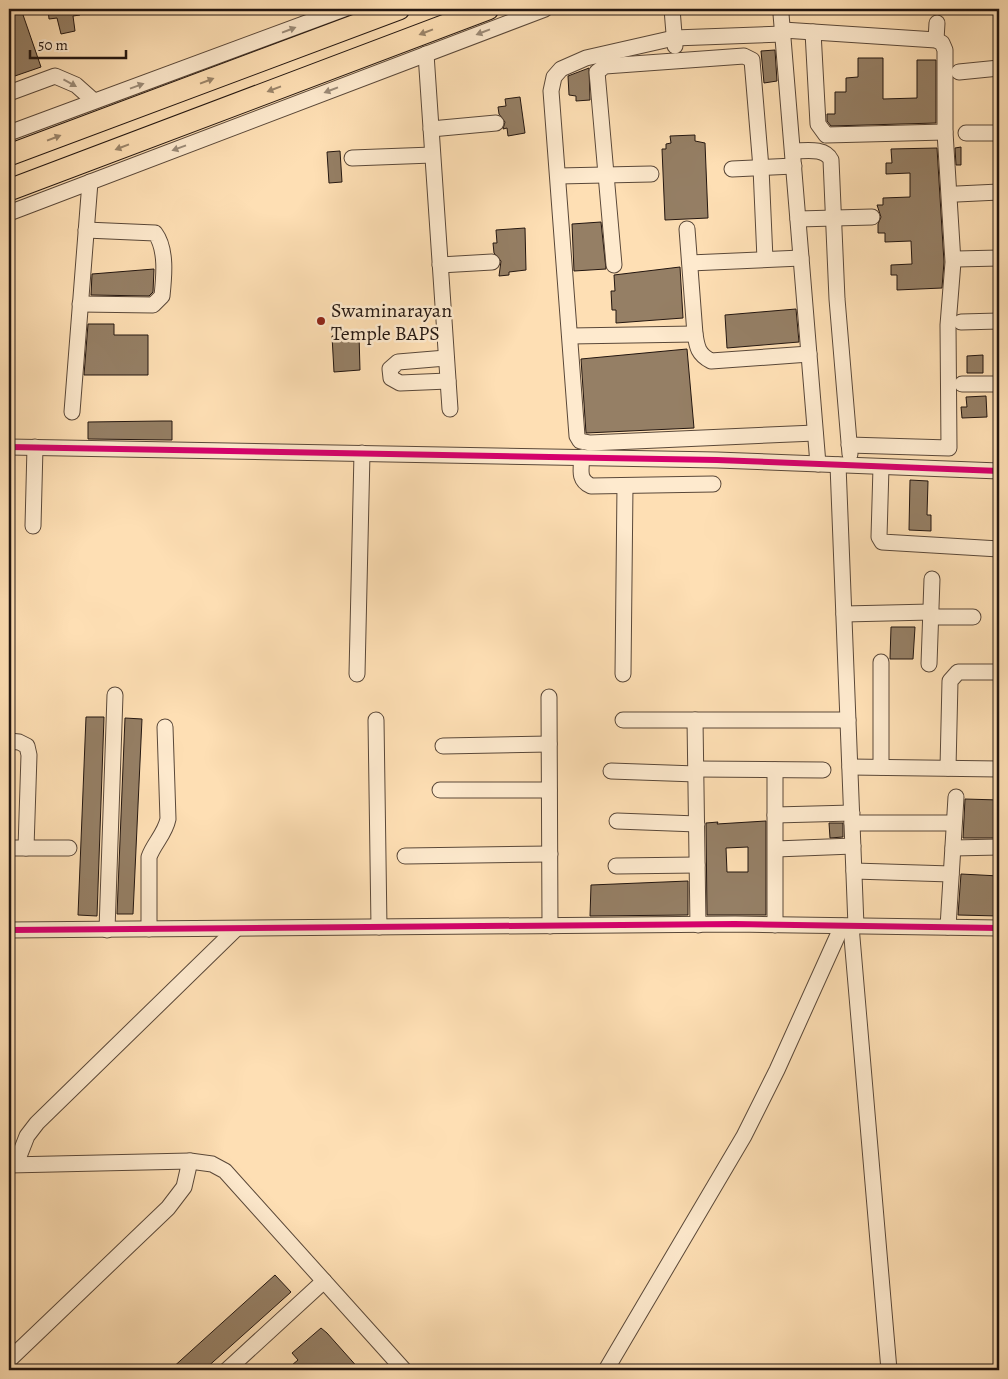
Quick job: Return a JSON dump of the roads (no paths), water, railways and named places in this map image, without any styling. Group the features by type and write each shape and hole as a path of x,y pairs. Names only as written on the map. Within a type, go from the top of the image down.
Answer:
{"highway":[{"path":"9,155 399,9"},
{"path":"9,190 488,9"}],"street":[{"path":"9,133 344,9"},
{"path":"9,212 545,9"},
{"path":"672,9 676,60"},
{"path":"782,14 818,464"},
{"path":"936,40 937,23"},
{"path":"813,32 818,124 826,135 946,132"},
{"path":"815,433 585,443 578,436 551,91 554,77 561,69 586,58 674,38 813,32 936,40 942,43 945,50 946,132 953,262 948,325 949,448 849,445"},
{"path":"426,54 450,410"},
{"path":"614,265 597,72 605,66 744,56 752,60 761,168 765,259"},
{"path":"958,72 999,68"},
{"path":"9,93 54,76 76,85 94,101"},
{"path":"431,129 496,124"},
{"path":"966,133 999,133"},
{"path":"732,169 761,168 824,152 832,160 837,299 849,445 844,465 844,614 854,871 850,926 889,1370"},
{"path":"352,158 432,155"},
{"path":"558,176 650,174"},
{"path":"72,412 90,182"},
{"path":"957,194 999,192"},
{"path":"798,219 872,217"},
{"path":"687,229 695,334 698,350 711,361 809,354"},
{"path":"80,304 153,305 162,296 163,284 162,242 155,233 86,230"},
{"path":"690,263 801,258"},
{"path":"957,260 999,258"},
{"path":"440,265 492,262"},
{"path":"961,322 999,321"},
{"path":"570,336 695,334"},
{"path":"446,358 398,362 390,368 391,378 400,383 448,380"},
{"path":"962,384 999,384"},
{"path":"9,447 582,457 999,471"},
{"path":"34,526 35,447"},
{"path":"357,674 362,453"},
{"path":"582,457 580,478 584,483 591,486 713,484"},
{"path":"881,466 878,537 882,542 999,549"},
{"path":"623,674 624,486"},
{"path":"929,664 932,579"},
{"path":"844,614 931,614 973,617"},
{"path":"881,662 882,767"},
{"path":"948,768 950,681 958,672 999,672"},
{"path":"107,930 115,695"},
{"path":"549,697 550,926"},
{"path":"376,720 379,927"},
{"path":"624,720 848,720"},
{"path":"695,720 698,924"},
{"path":"149,929 149,857 152,848 166,829 168,819 165,727"},
{"path":"9,741 19,742 27,746 29,755 26,848"},
{"path":"443,746 549,744"},
{"path":"850,767 999,769"},
{"path":"774,770 775,925"},
{"path":"611,771 822,770"},
{"path":"440,790 549,790"},
{"path":"948,927 956,797"},
{"path":"775,816 954,823"},
{"path":"617,821 697,824"},
{"path":"776,850 853,846"},
{"path":"953,848 999,847"},
{"path":"9,848 69,848"},
{"path":"405,856 550,854"},
{"path":"616,866 697,865"},
{"path":"854,871 951,874"},
{"path":"9,930 698,924 999,928"},
{"path":"606,1370 744,1136 850,926"},
{"path":"236,929 37,1122 26,1136 12,1164 190,1161 212,1164 225,1171 404,1370"},
{"path":"9,1360 168,1208 184,1187 190,1161"},
{"path":"227,1370 324,1281"}],"place":[{"name":"Swaminarayan Temple BAPS","path":"321,321"}]}
